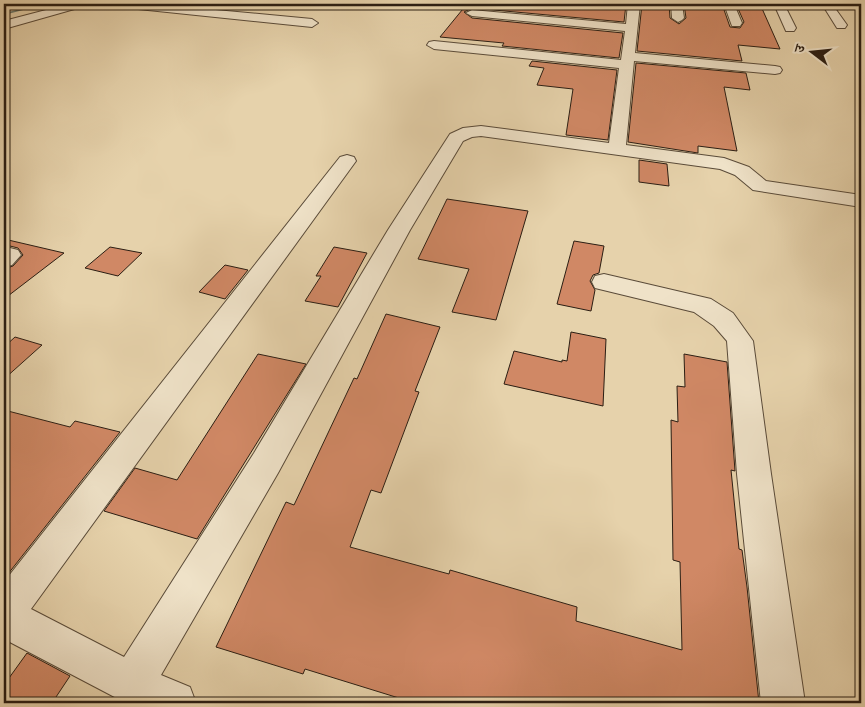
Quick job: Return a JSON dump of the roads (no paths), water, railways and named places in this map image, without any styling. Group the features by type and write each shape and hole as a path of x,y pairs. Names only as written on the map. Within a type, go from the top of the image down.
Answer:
{"street":[{"path":"4,25 82,4"},
{"path":"119,4 312,23"},
{"path":"676,4 678,18"},
{"path":"729,4 736,23"},
{"path":"779,4 790,28"},
{"path":"827,4 841,25"},
{"path":"617,150 626,53 631,28 630,8"},
{"path":"472,13 631,28"},
{"path":"434,45 626,53 776,70"},
{"path":"132,684 266,463 399,230 456,138 469,132 482,131 724,164 742,171 760,186 861,201"},
{"path":"174,703 132,684 4,615 347,161"},
{"path":"604,282 702,305 716,312 734,330 740,341 755,484 783,703"}],"waterway":[{"path":"4,14 44,4"}]}
